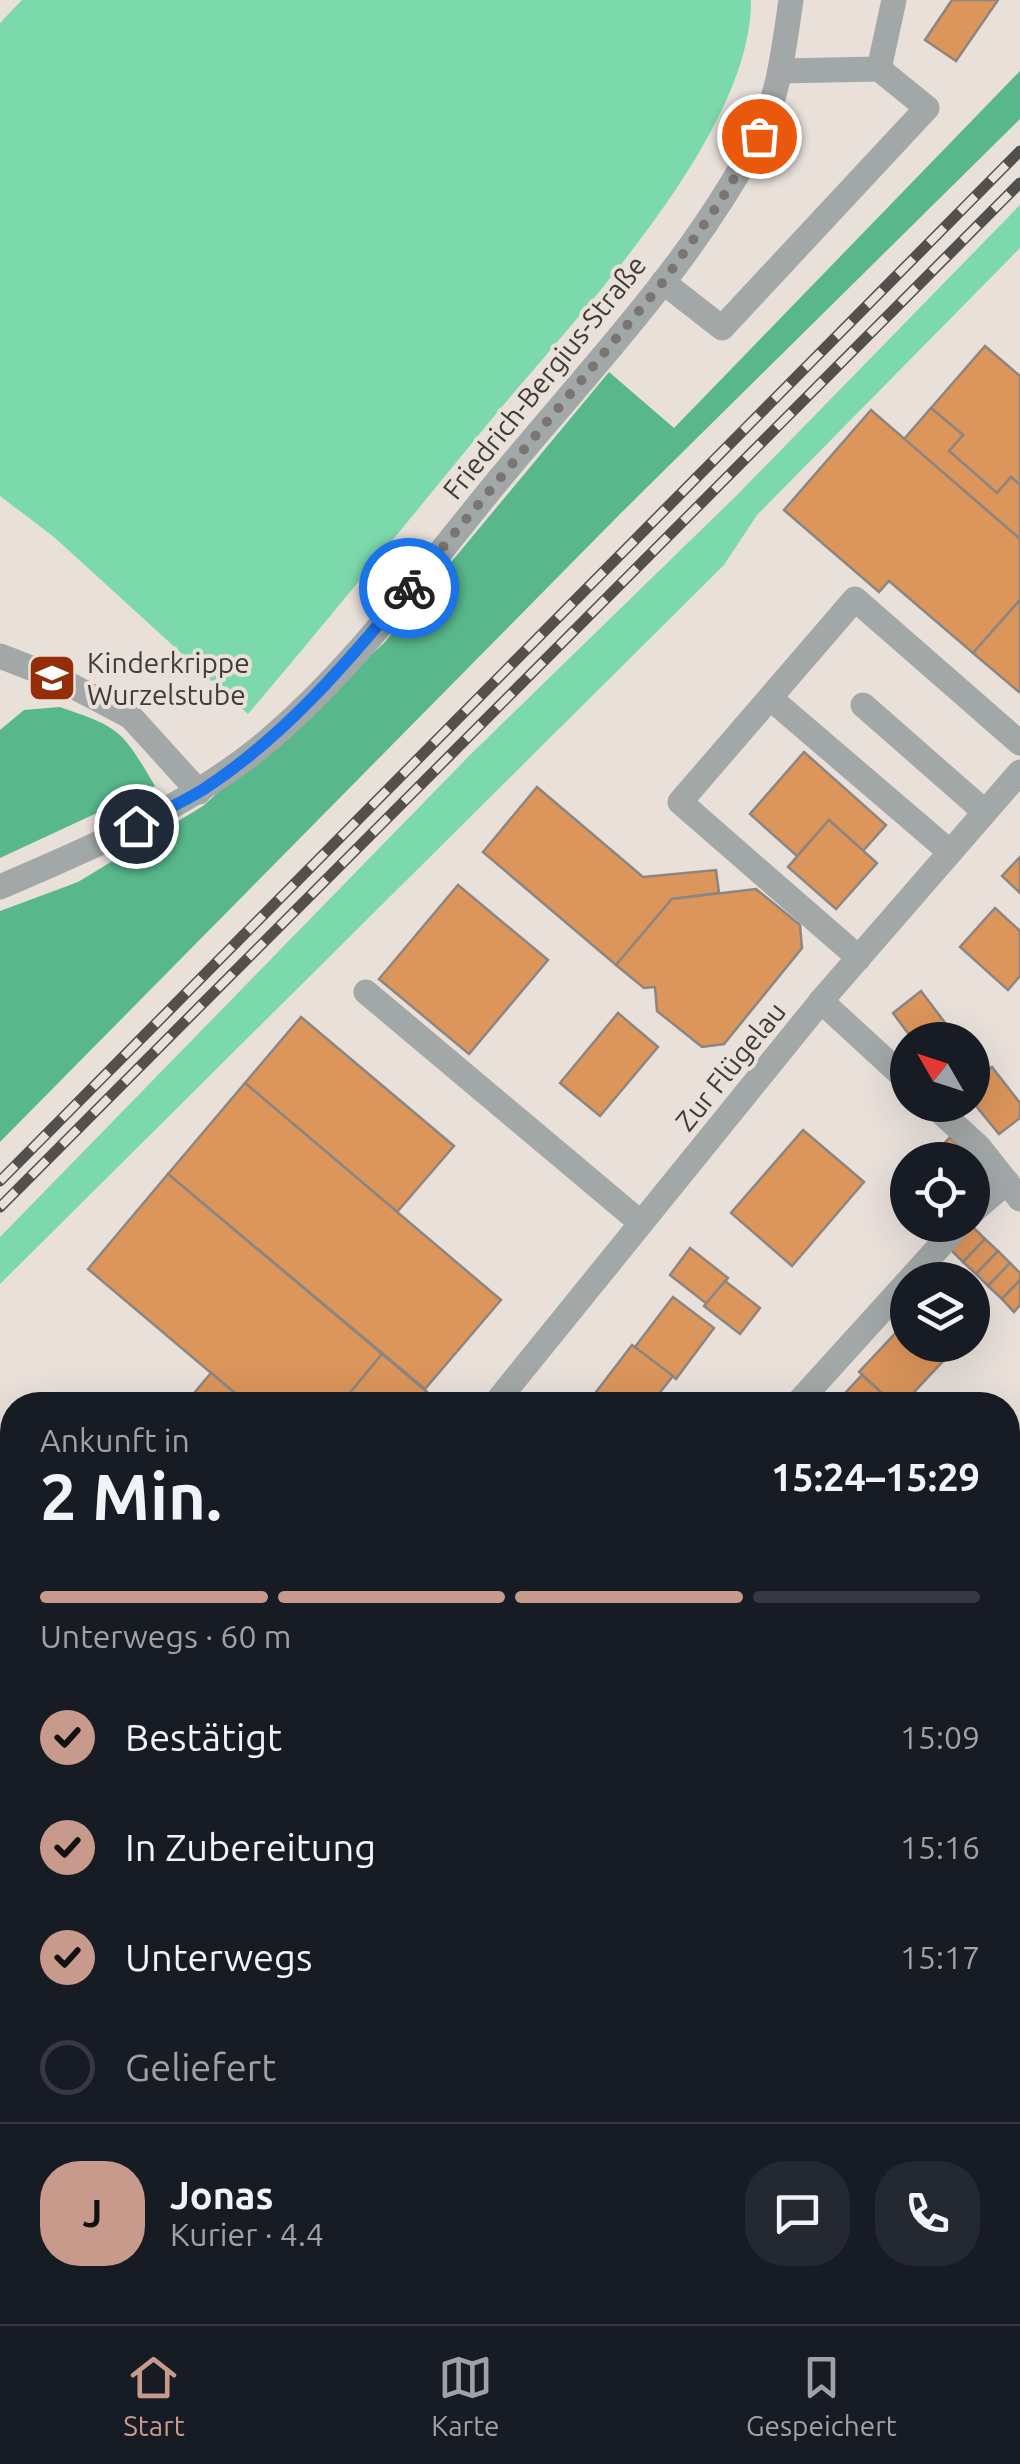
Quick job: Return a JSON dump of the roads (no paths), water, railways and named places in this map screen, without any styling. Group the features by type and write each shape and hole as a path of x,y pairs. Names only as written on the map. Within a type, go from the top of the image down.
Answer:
{"street":[{"name":"Friedrich-Bergius-Straße","path":"0,888 104,842 198,792 261,746 358,650 663,282 720,202 759,136 780,71 791,0"},
{"path":"879,70 894,0"},
{"path":"663,282 722,328 927,108 879,70 780,71"},
{"path":"858,958 680,802 855,598 1020,743"},
{"path":"0,656 59,679 131,717 198,792"},
{"path":"770,698 950,852"},
{"path":"863,705 985,812"},
{"name":"Zur Flügelau","path":"504,1392 821,1001 1020,772"},
{"path":"366,992 641,1223"},
{"path":"821,1001 890,1064"},
{"path":"952,1122 979,1147 1013,1191 990,1203"},
{"path":"808,1392 943,1242"}],"railway":[{"path":"0,1181 1020,151"},
{"path":"0,1207 1020,183"}],"place":[{"name":"Kinderkrippe Wurzelstube","path":"52,678"}]}
